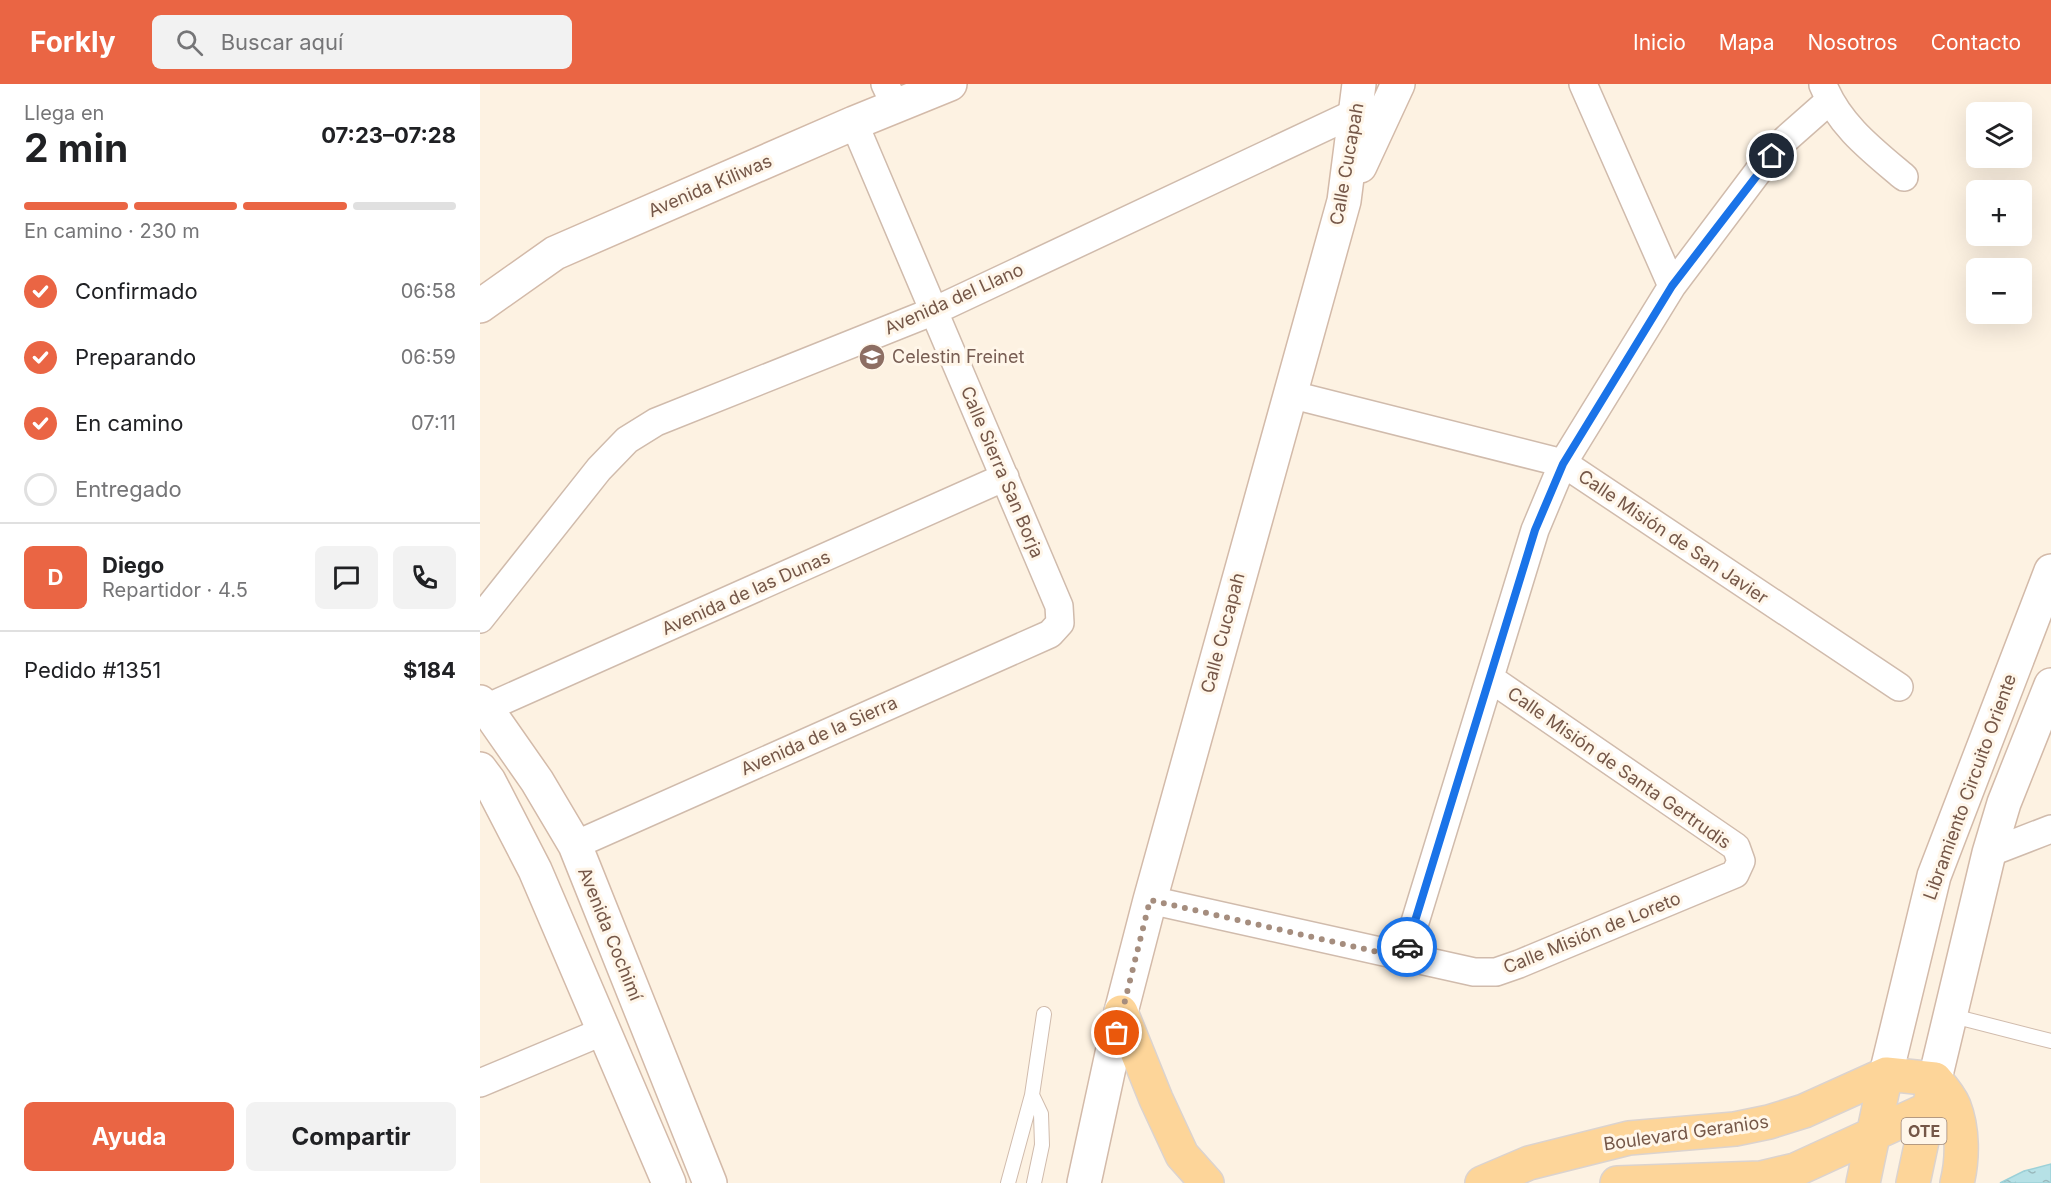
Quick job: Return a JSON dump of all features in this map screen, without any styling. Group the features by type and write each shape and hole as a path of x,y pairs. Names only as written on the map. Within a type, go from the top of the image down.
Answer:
{"main road":[{"path":"1121,1012 1156,1099 1182,1155 1207,1183"},
{"path":"1886,1074 1932,1094 1949,1095 1958,1118 1961,1136 1957,1183"},
{"name":"Libramiento Circuito Oriente","path":"1863,1183 1886,1074"},
{"name":"Boulevard Geranios","path":"1482,1183 1529,1163 1629,1138 1735,1129 1769,1122 1804,1111 1886,1074"},
{"path":"1617,1183 1766,1180 1873,1136 1932,1094"},
{"name":"Libramiento Circuito Oriente","path":"1913,1183 1932,1094"}],"street":[{"name":"Avenida Kiliwas","path":"480,306 555,253 854,123 891,96 950,84"},
{"path":"1344,201 1398,84"},
{"path":"1583,84 1672,286"},
{"path":"1404,958 1535,530 1563,464 1672,286 1779,147 1826,93 1855,135 1904,177"},
{"name":"Calle Cucapah","path":"1084,1183 1121,1012 1150,900 1344,201 1358,98"},
{"name":"Avenida del Llano","path":"480,619 599,469 627,440 656,422 934,311 1358,98"},
{"name":"Calle Sierra San Borja","path":"854,123 1059,606 1060,623"},
{"name":"Calle Misión de San Javier","path":"1289,394 1563,464 1899,687"},
{"name":"Avenida de las Dunas","path":"483,705 1005,477"},
{"name":"Libramiento Circuito Oriente","path":"1886,1074 1934,876 2051,571"},
{"name":"Avenida de la Sierra","path":"574,845 1050,633 1060,623"},
{"name":"Calle Misión de Santa Gertrudis","path":"1491,679 1736,847 1741,861"},
{"name":"Libramiento Circuito Oriente","path":"1932,1094 1989,853 2004,803 2051,685"},
{"name":"Avenida Cochimí","path":"483,705 537,781 574,845 710,1183"},
{"path":"480,769 535,870 669,1183"},
{"path":"1989,853 2051,829"},
{"name":"Calle Misión de Loreto","path":"1150,900 1404,958 1474,972 1496,972 1735,874 1741,861"},
{"path":"480,1083 604,1031"}],"lane":[{"path":"1008,1183 1032,1095 1044,1014"},
{"path":"1949,1015 2051,1041"},
{"path":"1032,1095 1041,1114 1042,1145 1034,1183"}],"water":[{"path":"2051,1164 2051,1183 2000,1183 2024,1171"}],"way so far":[{"path":"1117,1033 1150,900 1404,958 1407,947"}],"place":[{"name":"Celestin Freinet","path":"872,357"}],"route":[{"path":"1407,947 1535,530 1563,464 1672,286 1772,156"}]}
